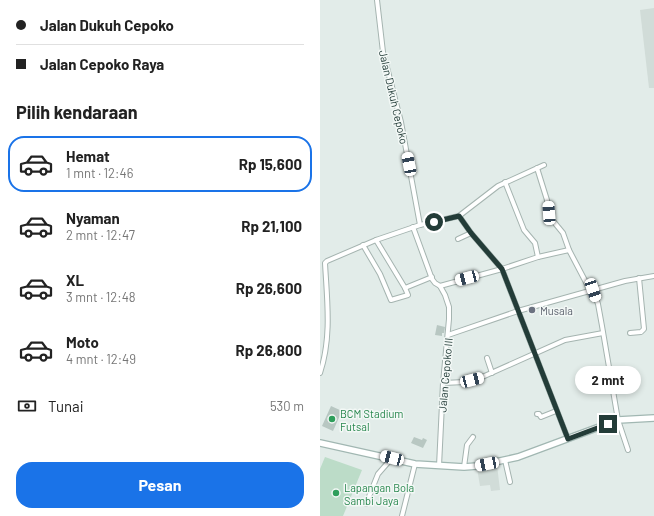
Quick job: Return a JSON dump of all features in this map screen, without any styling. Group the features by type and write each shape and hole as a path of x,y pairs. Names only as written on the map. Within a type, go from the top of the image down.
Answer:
{"main road":[{"path":"320,443 415,464 464,467 505,460 541,450 618,420 654,418"}],"street":[{"name":"Jalan Dukuh Cepoko","path":"377,0 383,52 401,122 420,225"},
{"path":"320,263 325,263 363,245 413,227 459,216 505,182 544,164"},
{"path":"537,168 547,200 549,216 564,233 569,250 598,304 618,420 628,450"},
{"path":"505,182 524,230 535,243 538,257"},
{"path":"459,216 471,233 502,269 568,439"},
{"path":"405,288 432,277 413,227"},
{"path":"458,239 471,233"},
{"path":"363,245 380,274 390,300 408,296 405,288 392,269 376,240"},
{"path":"440,286 502,269 538,257 569,250"},
{"path":"320,373 325,359 328,322 325,263"},
{"path":"448,335 518,311 591,290 638,278 654,276"},
{"name":"Jalan Cepoko III","path":"432,277 435,283 440,286 449,307 448,335 443,383 439,466"},
{"path":"630,334 641,332 644,329 638,278"},
{"path":"443,383 465,382 480,378 565,340 603,333"},
{"path":"487,358 492,373"},
{"path":"537,414 541,417 556,411"},
{"path":"464,467 467,445 473,437"},
{"path":"366,504 378,474 392,458"},
{"path":"505,460 510,482"},
{"path":"402,516 415,464"}],"shaded area":[{"path":"654,8 654,88 649,88 640,10"},
{"path":"497,465 500,490 491,491 490,485 480,486 477,468"}],"green space":[{"name":"Lapangan Bola Sambi Jaya","path":"325,457 362,470 343,516 320,516 320,469"}],"building":[{"path":"437,325 445,327 442,336 435,335"},
{"name":"BCM Stadium Futsal","path":"331,406 342,411 333,431 322,426"},
{"path":"414,437 427,440 423,448 411,443"}],"place":[{"name":"Musala","path":"532,310"},
{"name":"BCM Stadium Futsal","path":"332,419"},
{"name":"Lapangan Bola Sambi Jaya","path":"336,493"}],"route":[{"path":"434,222 459,216 471,233 502,269 568,439 608,424"}]}
